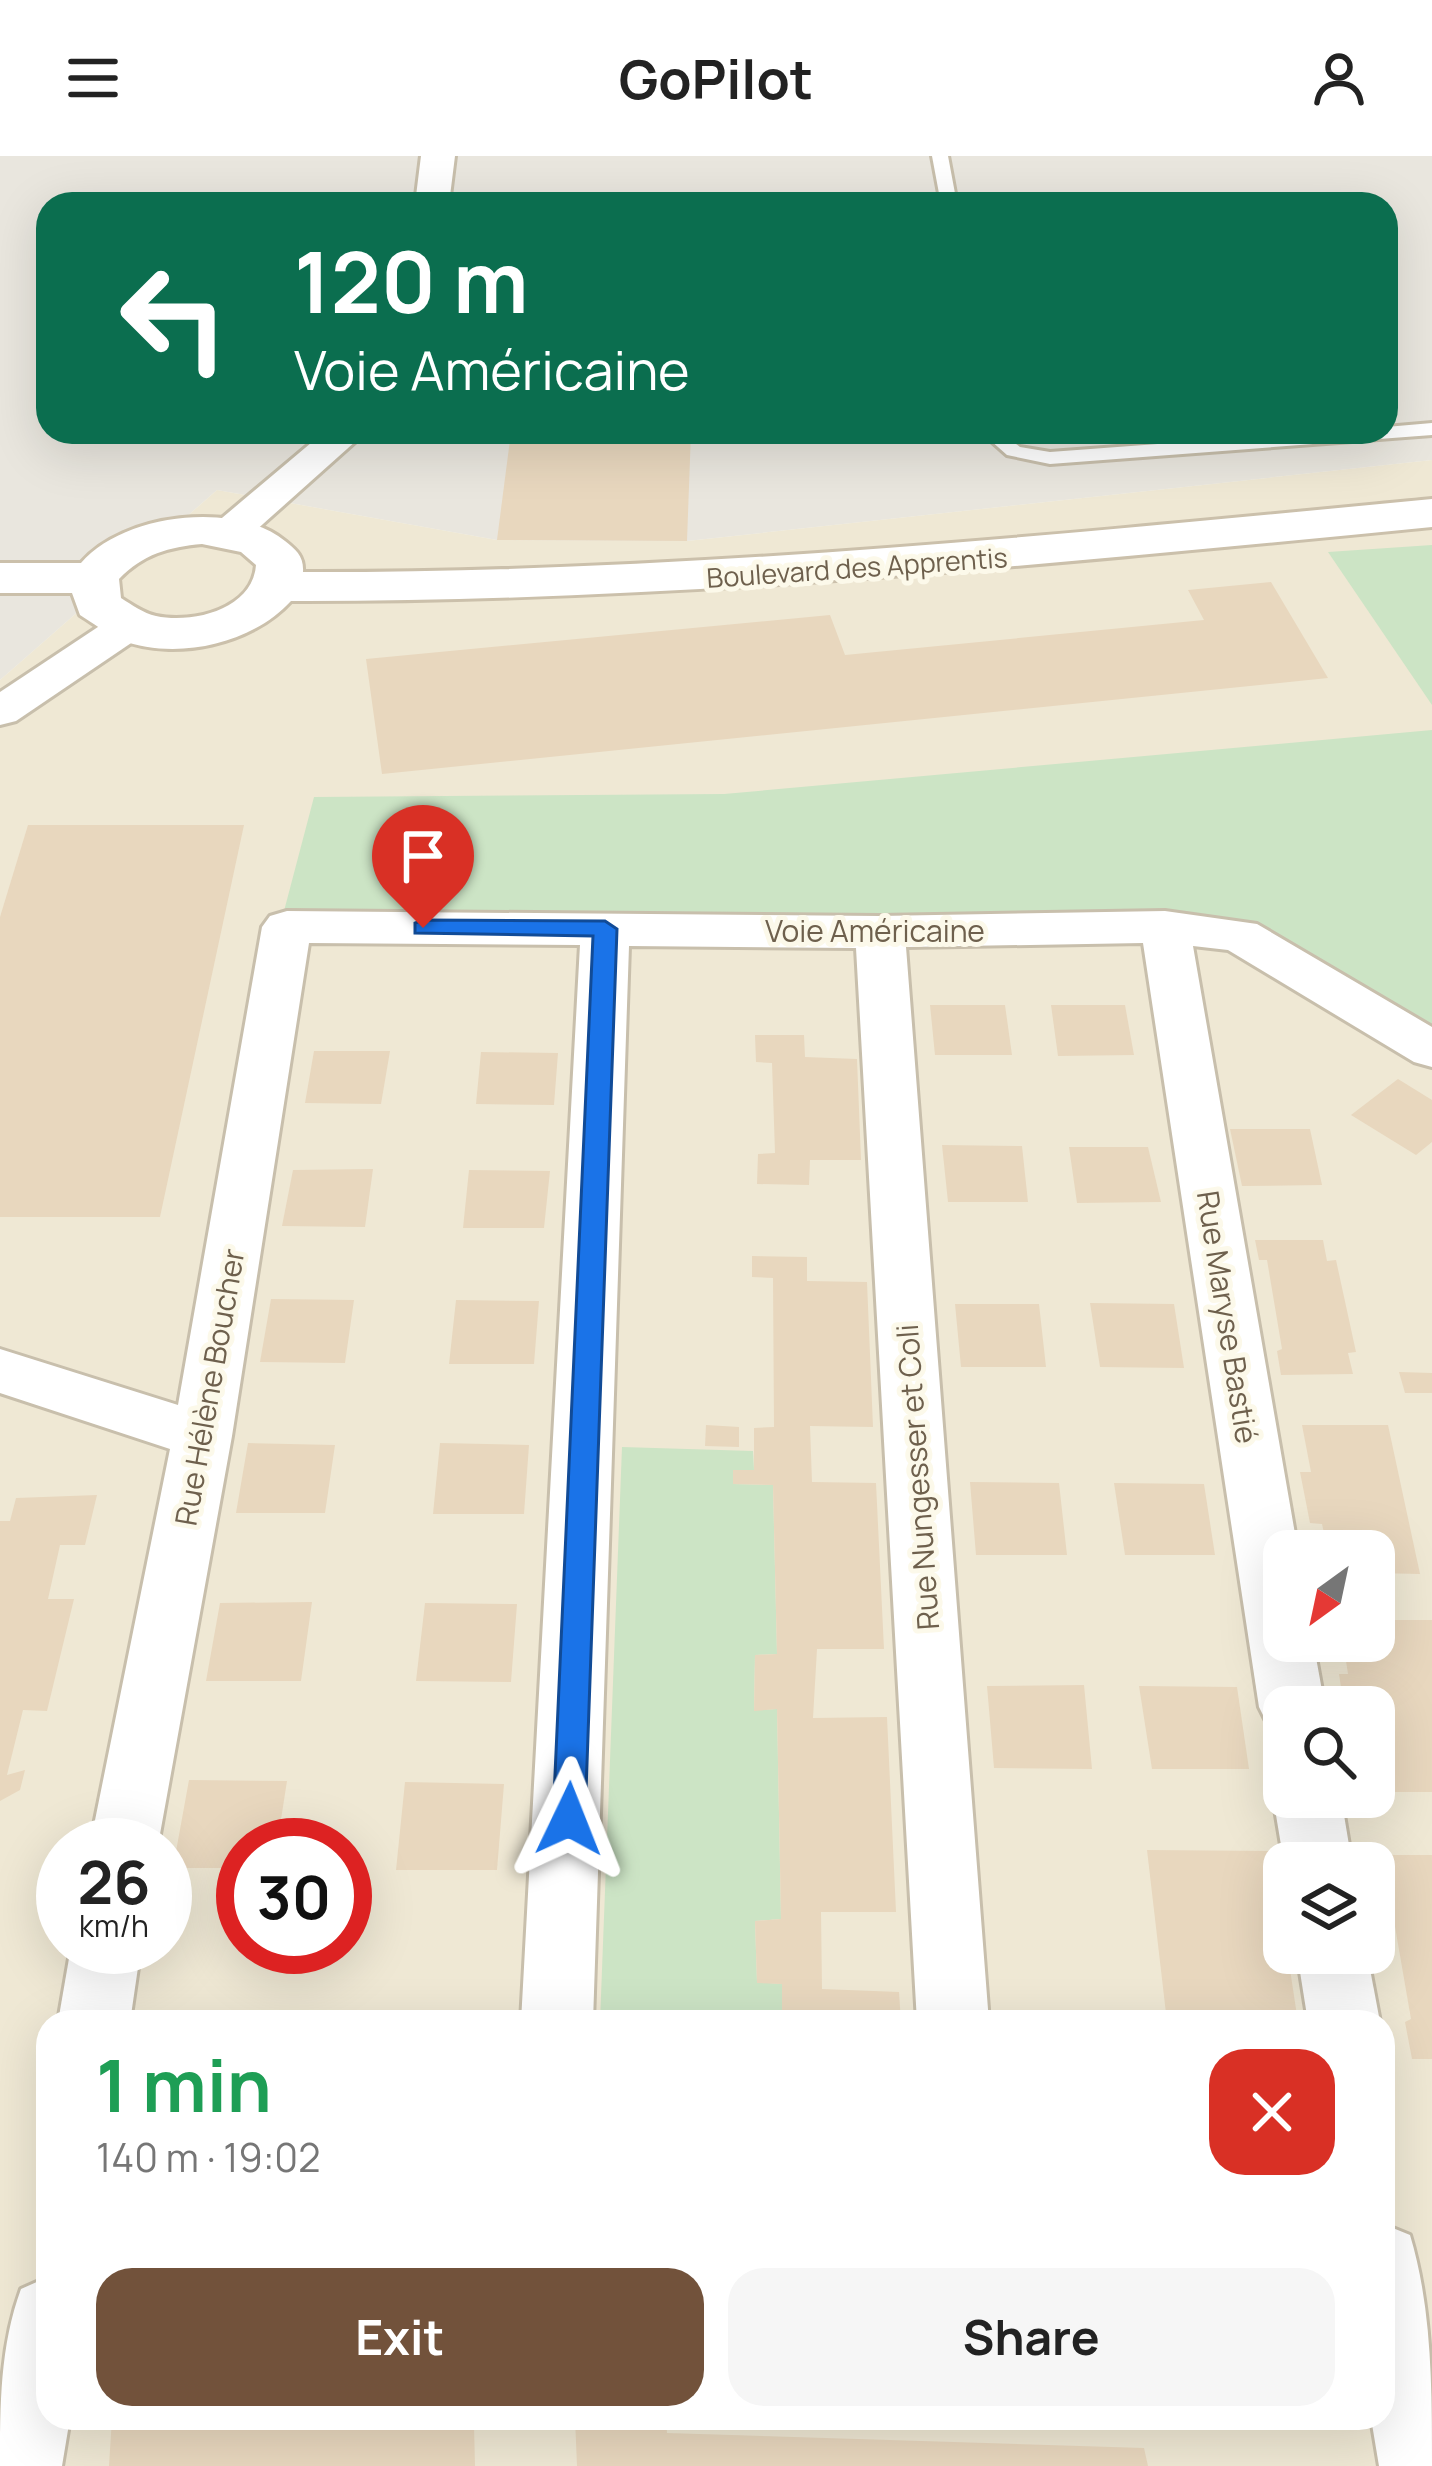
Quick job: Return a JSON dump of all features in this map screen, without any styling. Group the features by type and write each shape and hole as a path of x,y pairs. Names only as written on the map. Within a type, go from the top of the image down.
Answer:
{"main road":[{"name":"Boulevard des Apprentis","path":"281,586 623,584 986,559 1432,513"},
{"path":"0,578 95,578 123,549 174,532 230,532 255,540 274,553 283,568 281,586 269,602 220,627 156,632 128,626 98,604 95,578"}],"street":[{"path":"434,192 438,156"},
{"path":"230,532 333,444"},
{"path":"0,712 128,626"},
{"name":"Voie Américaine","path":"286,927 880,932 1165,927 1240,935 1432,1050"},
{"name":"Rue Hélène Boucher","path":"129,1818 202,1436 286,927"},
{"name":"Rue Maryse Bastié","path":"1165,927 1289,1686"},
{"path":"558,2010 605,929"},
{"name":"Rue Nungesser et Coli","path":"880,932 952,2010"},
{"path":"0,1372 202,1436"},
{"path":"96,2010 102,1974"},
{"path":"1336,1974 1342,2010"},
{"path":"1395,2373 1419,2466"},
{"path":"22,2466 36,2389"}],"lane":[{"path":"940,156 947,192"},
{"path":"1398,432 1432,429"},
{"path":"1004,444 1014,452 1050,458 1234,444"}],"shaded area":[{"path":"0,156 1432,156 1432,460 687,541 497,540 217,490 0,680"},
{"path":"1432,460 1432,2466 0,2466 0,680 217,490 497,540 687,541"}],"green space":[{"path":"1432,545 1432,705 1328,552"},
{"path":"1432,730 1432,1036 1250,927 284,911 314,797 724,794"},
{"path":"622,1447 753,1451 754,1470 733,1470 733,1484 773,1485 777,1654 755,1655 754,1710 777,1709 781,1919 755,1921 757,1982 782,1984 782,2010 600,2010"}],"building":[{"path":"509,444 691,444 687,541 497,540"},
{"path":"1271,582 1328,678 382,774 366,659 830,615 845,655 1204,620 1188,590"},
{"path":"28,825 244,825 160,1217 0,1217 0,917"},
{"path":"930,1005 1005,1005 1012,1055 935,1055"},
{"path":"1051,1005 1125,1005 1134,1055 1058,1056"},
{"path":"755,1035 804,1035 805,1057 857,1059 861,1160 810,1160 809,1185 757,1184 758,1154 775,1153 772,1063 756,1062"},
{"path":"314,1051 390,1051 381,1104 305,1103"},
{"path":"481,1052 558,1053 554,1105 476,1104"},
{"path":"1398,1079 1432,1100 1432,1142 1416,1155 1351,1115"},
{"path":"1230,1129 1310,1129 1322,1185 1242,1186"},
{"path":"942,1145 1022,1146 1028,1202 948,1202"},
{"path":"1069,1147 1148,1147 1161,1202 1077,1203"},
{"path":"373,1169 365,1227 282,1226 293,1170"},
{"path":"469,1170 550,1171 544,1228 463,1228"},
{"path":"1255,1240 1323,1240 1327,1261 1336,1260 1356,1352 1348,1353 1353,1374 1281,1375 1277,1351 1282,1349 1267,1260 1259,1260"},
{"path":"752,1256 807,1257 807,1281 867,1282 873,1427 810,1426 812,1482 876,1483 884,1649 817,1649 813,1718 887,1717 896,1912 821,1912 822,1989 899,1992 900,2010 782,2010 782,1984 757,1983 755,1921 781,1919 777,1709 754,1711 755,1655 777,1654 773,1485 733,1484 733,1470 754,1470 754,1428 774,1427 773,1278 752,1277"},
{"path":"271,1299 354,1300 345,1363 260,1362"},
{"path":"456,1300 539,1301 534,1364 449,1364"},
{"path":"1090,1303 1174,1304 1184,1368 1100,1367"},
{"path":"955,1304 1039,1304 1046,1367 961,1367"},
{"path":"1399,1372 1432,1373 1432,1393 1405,1393"},
{"path":"706,1425 739,1427 739,1447 705,1446"},
{"path":"1302,1425 1388,1425 1420,1574 1395,1573 1395,1530 1323,1530 1322,1524 1310,1523 1300,1472 1311,1472"},
{"path":"248,1443 335,1445 325,1513 236,1513"},
{"path":"440,1443 529,1445 524,1514 433,1514"},
{"path":"970,1482 1059,1483 1067,1555 976,1555"},
{"path":"1114,1483 1204,1484 1215,1555 1125,1555"},
{"path":"97,1495 85,1545 60,1545 48,1599 74,1599 47,1711 23,1710 7,1775 25,1770 20,1790 0,1801 0,1521 10,1521 16,1498"},
{"path":"312,1602 301,1681 206,1681 220,1603"},
{"path":"425,1603 517,1604 511,1682 416,1681"},
{"path":"1395,1620 1432,1620 1432,1792 1395,1792 1395,1686 1341,1686 1339,1674 1348,1674 1346,1662 1395,1662"},
{"path":"1084,1685 1092,1769 994,1768 987,1686"},
{"path":"1139,1686 1237,1687 1249,1769 1152,1769"},
{"path":"189,1780 287,1781 281,1818 216,1818 216,1868 192,1868 192,1818 182,1818"},
{"path":"405,1782 504,1784 497,1870 396,1870"},
{"path":"1147,1850 1263,1851 1263,1974 1291,1974 1296,2010 1166,2010"},
{"path":"1395,1855 1432,1855 1432,2059 1412,2059 1405,2022 1411,2019 1395,1927"},
{"path":"111,2430 474,2430 475,2466 109,2466"},
{"path":"576,2430 1144,2448 1148,2466 577,2466"}],"route":[{"path":"423,928 605,929 569,1819"}]}
